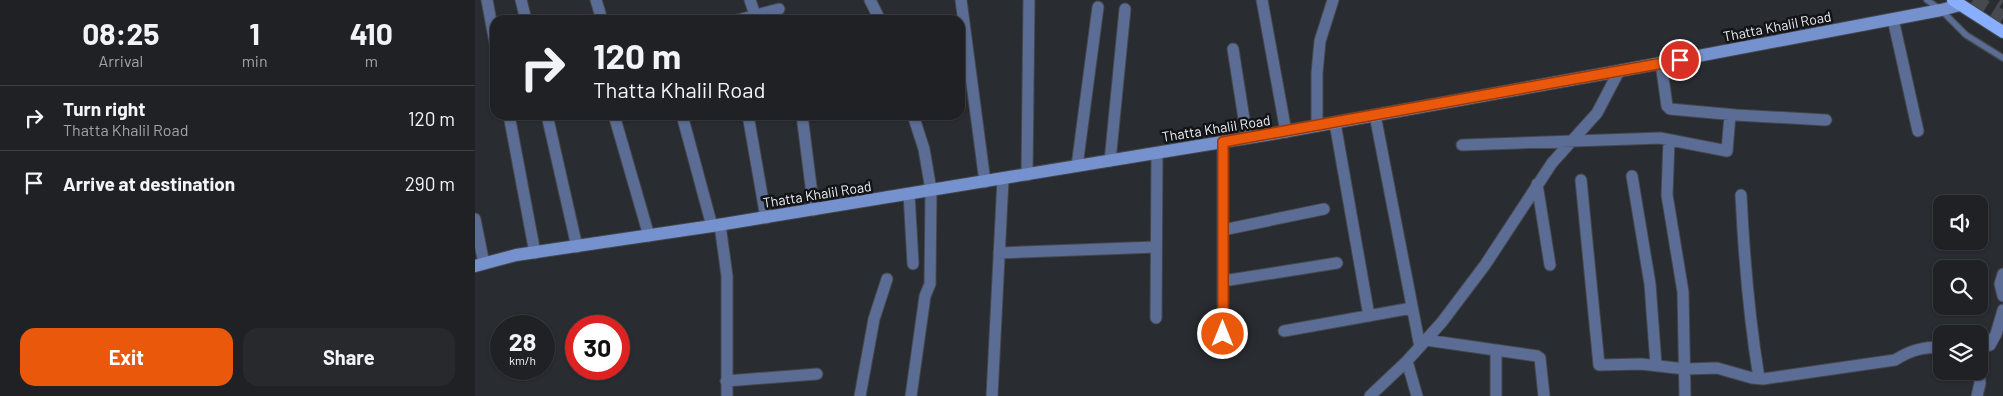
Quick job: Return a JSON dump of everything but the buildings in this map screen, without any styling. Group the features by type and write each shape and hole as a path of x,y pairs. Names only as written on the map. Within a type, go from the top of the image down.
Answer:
{"main road":[{"path":"1956,2 2003,32"}],"street":[{"path":"487,0 490,16"},
{"path":"521,0 525,15"},
{"path":"596,0 600,15"},
{"path":"750,0 755,15 779,9"},
{"path":"871,0 878,15"},
{"path":"961,0 963,15"},
{"path":"1027,174 1029,0"},
{"path":"1261,0 1286,132"},
{"path":"1317,126 1319,41 1333,0"},
{"name":"Thatta Khalil Road","path":"480,265 515,256 766,218 1286,132 1941,10 1956,2"},
{"path":"1077,166 1098,7"},
{"path":"1110,161 1125,9"},
{"path":"1893,19 1918,131"},
{"path":"965,30 985,182"},
{"path":"1233,49 1247,138"},
{"path":"1661,63 1667,106 1670,109 1730,115 1826,120"},
{"path":"1369,396 1407,361 1442,322 1485,265 1552,163 1597,113 1619,71"},
{"path":"1375,115 1412,308 1423,343"},
{"path":"1462,145 1660,138 1727,151 1730,115"},
{"path":"510,120 535,253"},
{"path":"548,120 577,246"},
{"path":"615,120 649,236"},
{"path":"684,120 716,226 727,276 727,396"},
{"path":"749,120 766,218"},
{"path":"803,120 814,210"},
{"path":"911,396 925,296 930,284 931,190 924,149 915,120"},
{"path":"1335,123 1369,316"},
{"path":"1669,140 1667,194 1683,292 1685,396"},
{"path":"1223,142 1223,352"},
{"path":"1156,318 1157,153"},
{"path":"1632,176 1650,284 1656,365"},
{"path":"992,396 1003,179"},
{"path":"1581,180 1599,365 1717,368 1759,378 1895,360 1911,350 1933,347"},
{"path":"1537,184 1550,265"},
{"path":"909,194 913,264"},
{"path":"1741,195 1744,264 1751,330 1759,378"},
{"path":"1223,230 1325,209"},
{"path":"475,219 480,265"},
{"path":"999,253 1156,247"},
{"path":"1223,281 1337,262"},
{"path":"2003,274 2000,284 2003,296"},
{"path":"860,396 873,320 887,279"},
{"path":"1284,331 1412,308"},
{"path":"1988,346 1996,334 2003,310"},
{"path":"1423,343 1537,356 1539,358 1545,396"},
{"path":"1496,351 1496,396"},
{"path":"1407,361 1417,396"},
{"path":"726,382 817,374"},
{"path":"1977,396 1980,380"}],"lane":[{"path":"1927,0 1941,10 1967,35 2003,58"}],"tunnel":[{"path":"1973,0 2003,18"}],"route":[{"path":"1223,334 1223,142 1680,60"}]}
